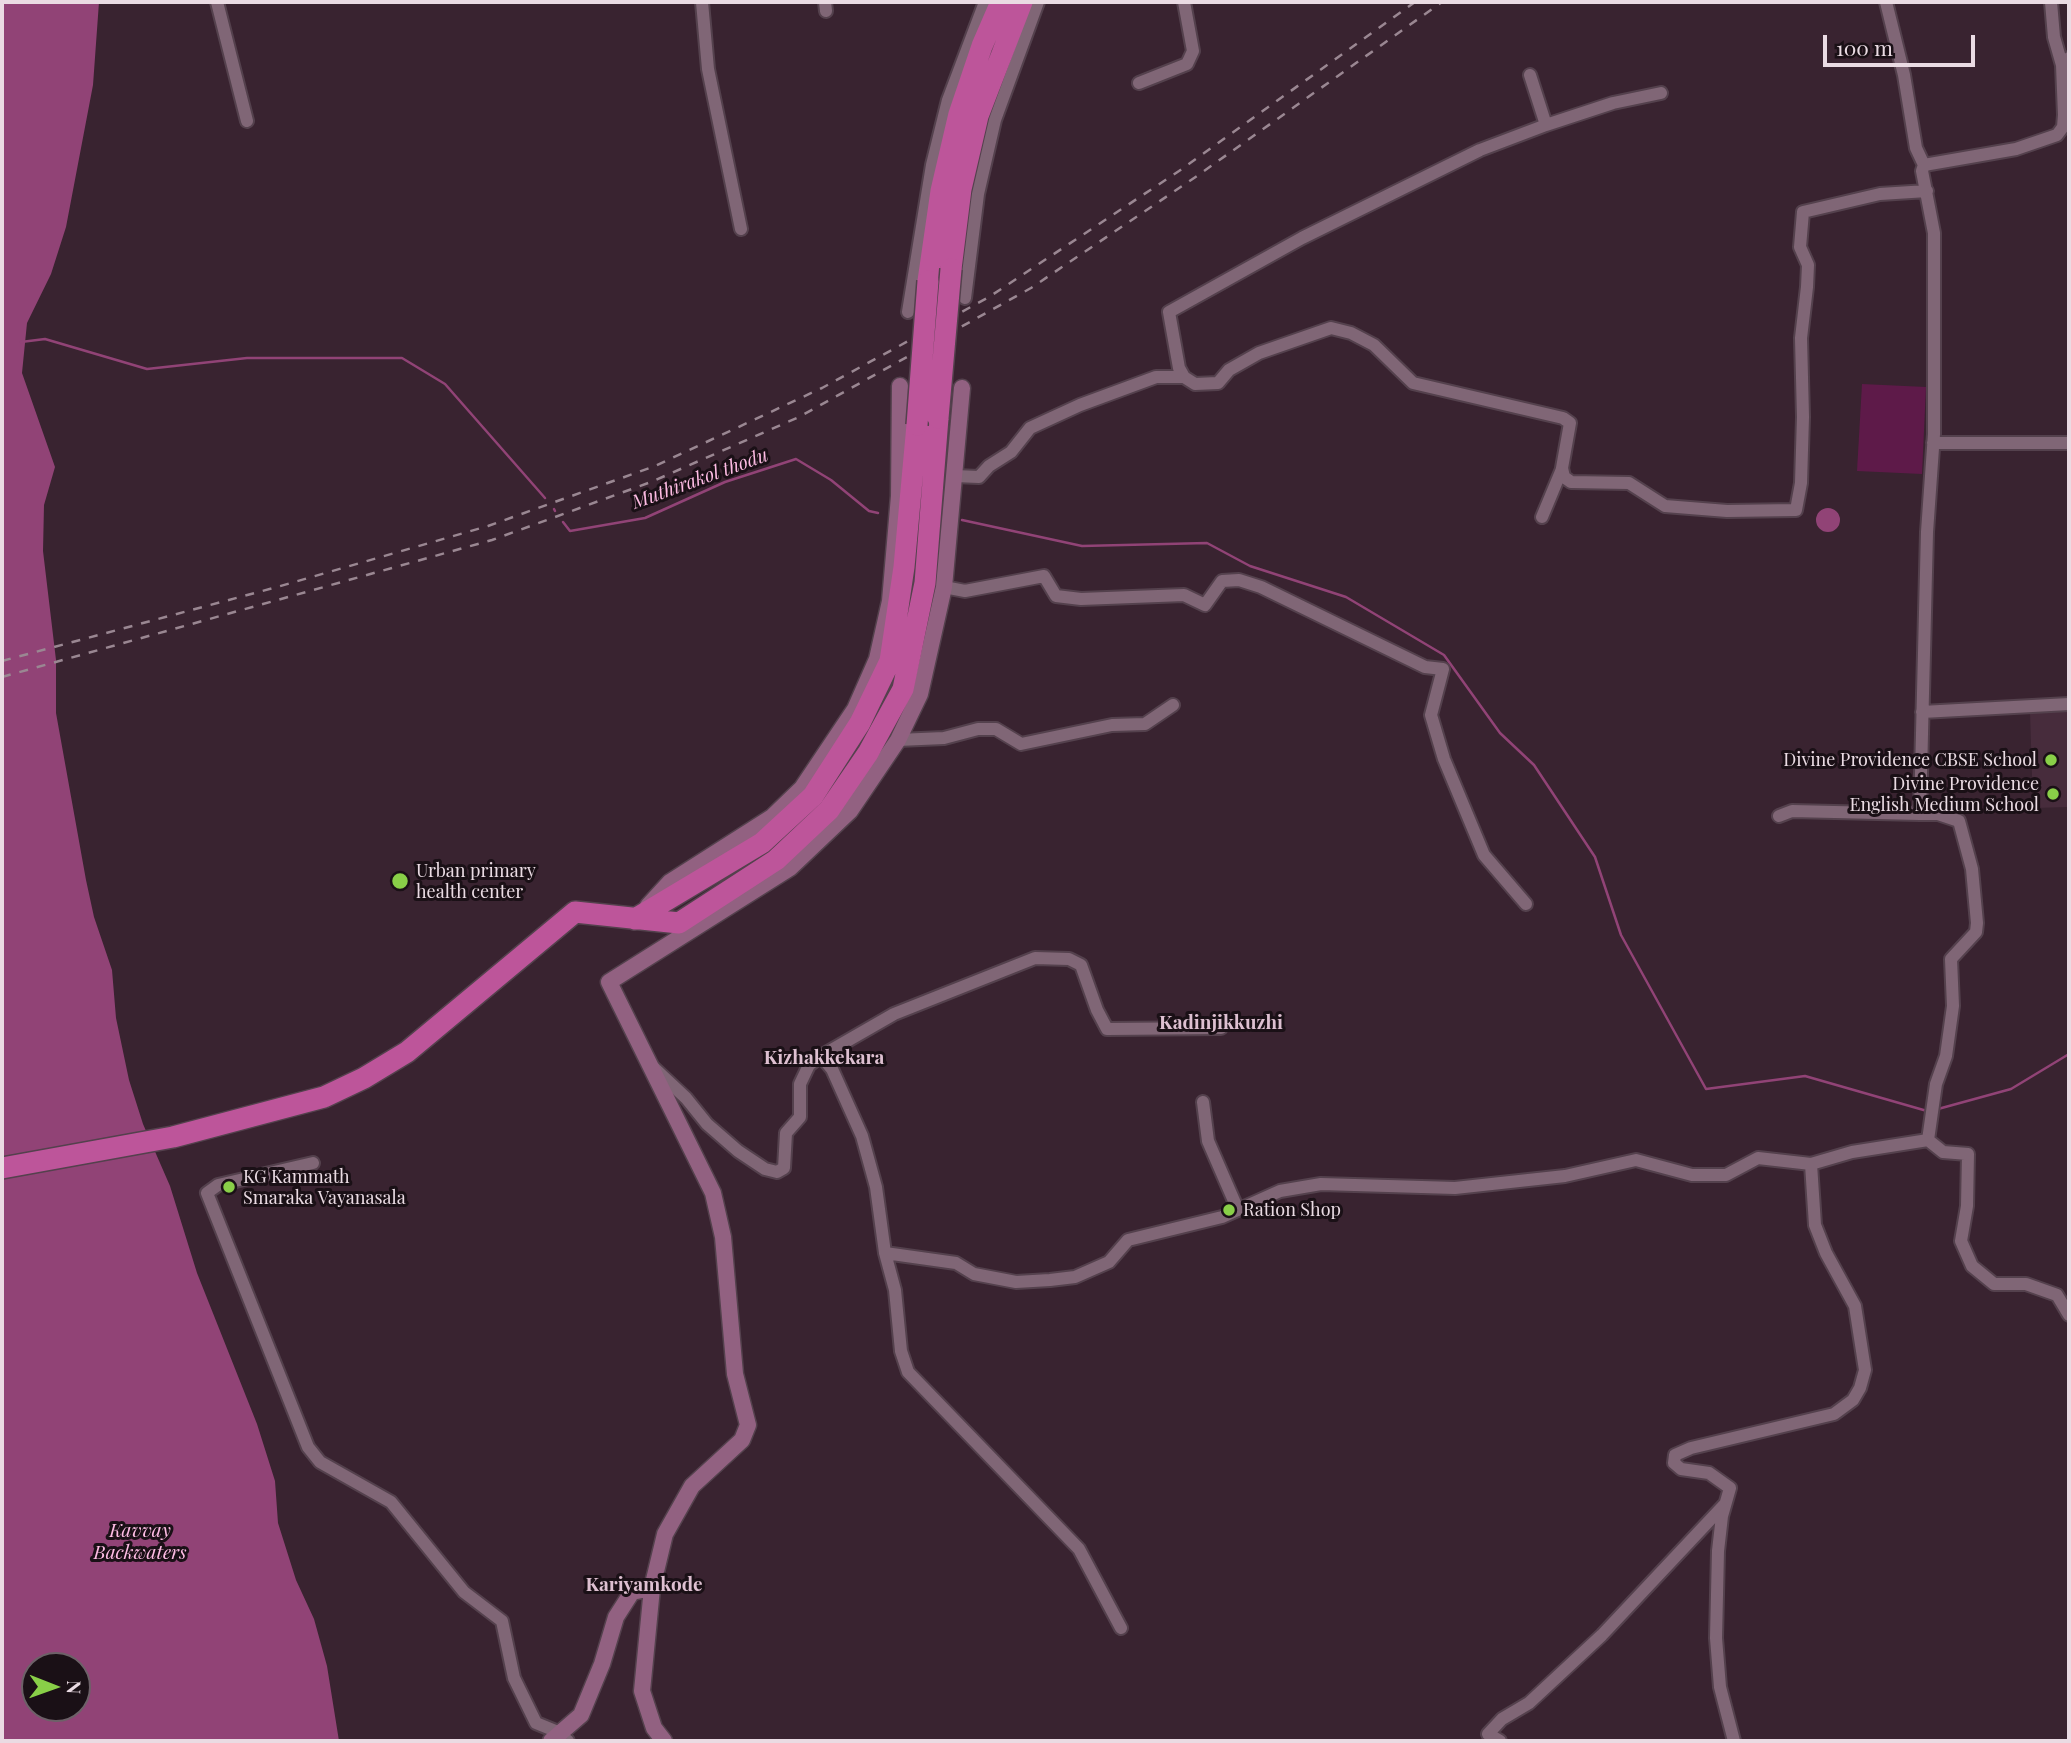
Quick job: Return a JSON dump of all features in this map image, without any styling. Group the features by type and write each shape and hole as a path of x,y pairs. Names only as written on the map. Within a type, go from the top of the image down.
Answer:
{"highway":[{"path":"635,919 762,842 813,796 860,723 890,661 904,567 928,281 941,191 959,114 982,46 1001,2"},
{"path":"2,1168 173,1137 324,1097 364,1078 407,1052 575,912 680,923 776,860 829,810 868,753 903,689 925,583 951,269 961,189 978,116 1022,2"}],"street":[{"path":"217,2 247,121"},
{"path":"702,2 708,69 741,229"},
{"path":"908,312 932,165 944,113 985,2"},
{"path":"965,298 978,194 996,120 1038,2"},
{"path":"1139,83 1187,64 1193,51 1184,2"},
{"path":"1886,2 1904,75 1916,148 1924,165 1922,179 1927,191 1934,233 1933,443 1920,814"},
{"path":"1924,165 2016,149 2057,135 2063,127 2066,61 2054,37 2051,2"},
{"path":"1530,75 1546,125"},
{"path":"1179,374 1169,312 1302,238 1480,150 1613,103 1661,93"},
{"path":"1562,468 1564,477 1571,482 1629,483 1665,506 1727,511 1796,510 1801,483 1801,338 1808,265 1800,247 1803,212 1880,194 1927,191"},
{"path":"955,476 979,477 989,466 1011,452 1030,428 1080,405 1156,377 1179,374 1195,384 1218,383 1229,370 1259,353 1331,328 1374,345 1413,383 1563,418 1570,424 1562,468 1542,517"},
{"path":"635,919 670,882 772,817 802,788 840,737 856,709 877,659 890,601 900,496 900,386"},
{"path":"664,1741 654,1728 642,1691 652,1588 665,1534 692,1486 741,1440 748,1425 735,1374 723,1237 713,1193 609,982 790,868 850,811 898,740 920,694 944,587 962,388"},
{"path":"1933,443 2069,443"},
{"path":"944,587 965,591 1044,576 1056,596 1081,599 1184,595 1205,605 1222,581 1238,580 1261,587 1425,667 1443,669 1431,715 1444,759 1484,855 1526,904"},
{"path":"1922,712 2069,704"},
{"path":"898,740 944,738 978,729 996,729 1021,744 1112,725 1146,724 1174,705"},
{"path":"1779,816 1792,811 1938,814 1959,821 1972,869 1977,923 1976,932 1951,959 1953,1006 1946,1056 1936,1084 1928,1140"},
{"path":"651,1065 686,1098 707,1124 738,1151 765,1169 777,1172 784,1168 786,1133 800,1117 800,1084 809,1065 894,1014 1035,958 1069,959 1081,965 1097,1010 1107,1029 1221,1028"},
{"path":"821,1056 845,1093 862,1136 876,1187 885,1253 895,1290 901,1351 908,1371 1079,1549 1121,1628"},
{"path":"1203,1102 1208,1141 1238,1210"},
{"path":"885,1253 956,1263 974,1274 1016,1282 1075,1277 1109,1262 1128,1240 1222,1217 1280,1191 1321,1184 1455,1188 1565,1176 1636,1160 1692,1175 1726,1175 1759,1158 1811,1164 1852,1152 1928,1140 1943,1152 1968,1154 1967,1206 1961,1241 1972,1266 1994,1284 2026,1284 2057,1295 2069,1315"},
{"path":"313,1163 218,1185 207,1193 308,1447 320,1462 391,1502 464,1592 502,1621 514,1678 536,1723 559,1738 580,1715 602,1664 616,1618 632,1592 652,1588"},
{"path":"1734,1741 1720,1687 1716,1638 1718,1550 1730,1488 1709,1473 1681,1469 1674,1463 1675,1455 1691,1448 1834,1414 1853,1400 1865,1370 1855,1306 1826,1253 1815,1225 1811,1164"},
{"path":"1500,1741 1488,1734 1502,1719 1529,1703 1602,1635 1725,1504"}],"shaded area":[{"path":"1862,384 1926,387 1922,474 1857,471"},
{"name":"Divine Providence CBSE School","path":"2069,711 2069,807 2033,808 2030,712"}],"water":[{"name":"Kavvay Backwaters","path":"2,2 99,2 93,85 66,227 51,274 27,323 22,373 55,467 44,505 43,551 56,660 56,713 94,917 112,970 116,1018 129,1080 143,1124 170,1186 197,1273 257,1424 275,1481 278,1523 296,1580 314,1619 327,1666 339,1741 2,1741"},
{"path":"1828,508 1836,512 1840,520 1836,528 1828,532 1820,528 1816,520 1820,512"}],"waterway":[{"path":"21,342 45,339 147,369 247,358 402,358 445,384 545,498"},
{"name":"Muthirakol thodu","path":"563,522 570,531 645,518 725,482 796,459 831,480 869,511 878,513"},
{"path":"962,520 1082,546 1207,543 1250,566 1346,597 1444,655 1500,733 1534,765 1595,857 1621,935 1706,1089 1805,1076 1927,1111"},
{"path":"1938,1109 2011,1089 2069,1054"}],"railway":[{"path":"2,661 277,587 488,526 655,466 822,388 989,297 1179,171 1415,2"},
{"path":"2,677 492,540 651,482 799,417 1031,288 1197,176 1442,2"}],"place":[{"name":"Divine Providence CBSE School","path":"2051,760"},
{"name":"Divine Providence English Medium School","path":"2053,794"},
{"name":"Urban primary health center","path":"400,881"},
{"name":"KG Kammath Smaraka Vayanasala","path":"229,1187"},
{"name":"Ration Shop","path":"1229,1210"}],"district":[{"name":"Kadinjikkuzhi","path":"1221,1023"},
{"name":"Kizhakkekara","path":"824,1058"},
{"name":"Kariyamkode","path":"644,1585"}]}
